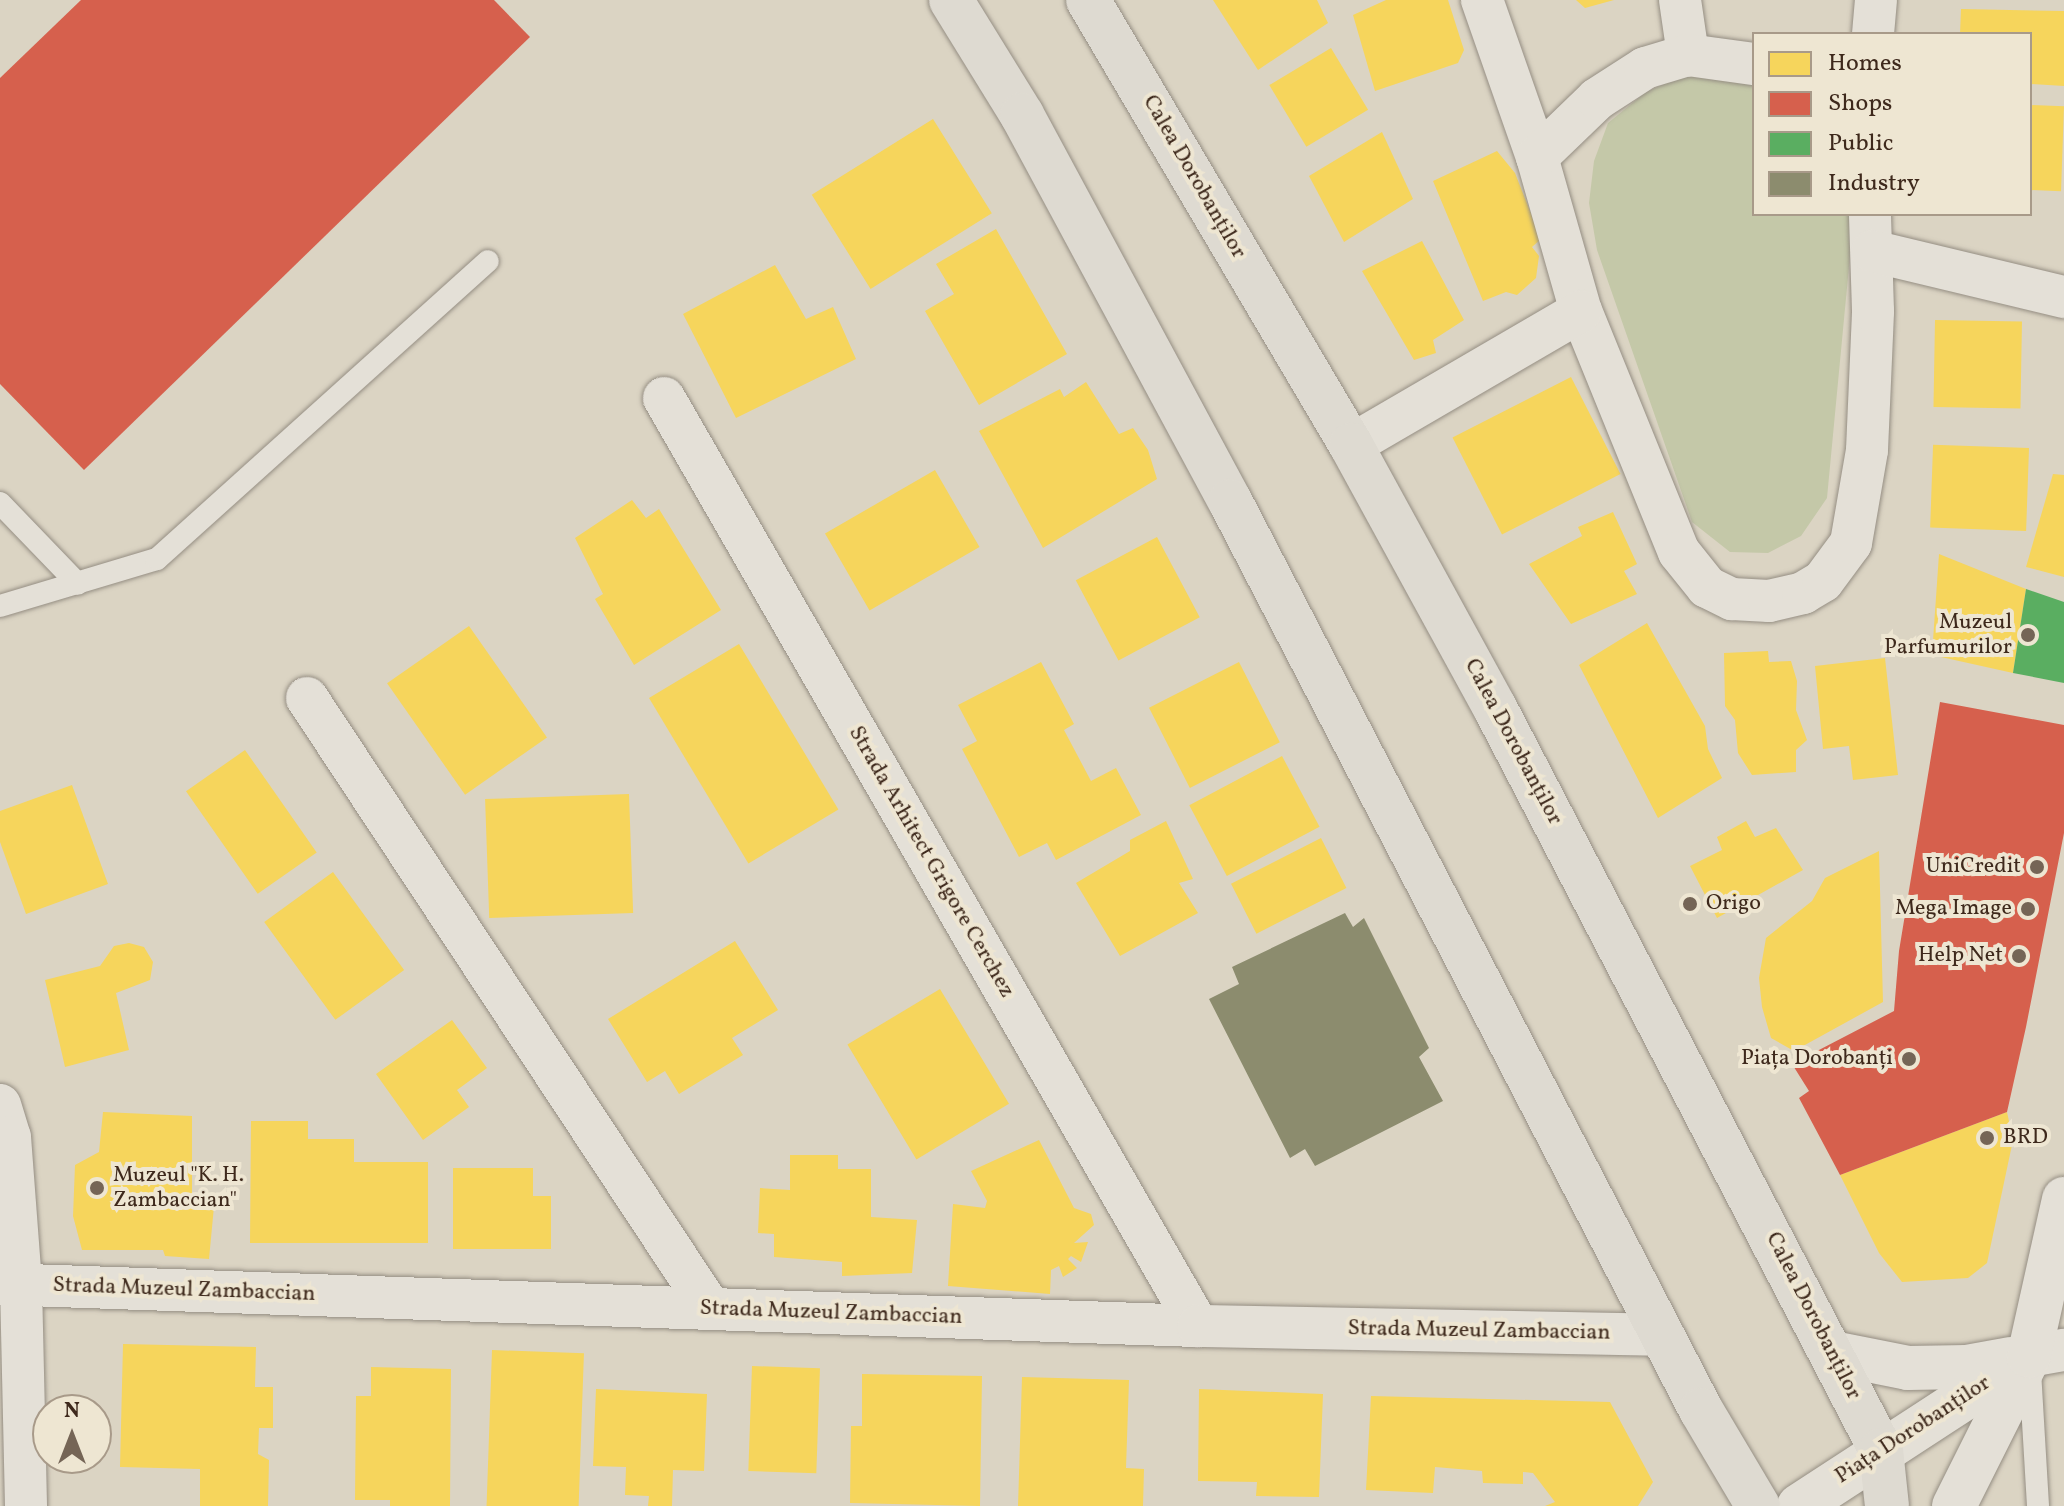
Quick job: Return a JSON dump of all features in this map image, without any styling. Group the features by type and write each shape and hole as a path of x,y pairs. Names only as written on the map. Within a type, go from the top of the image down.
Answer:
{"main road":[{"path":"951,0 1022,115 1230,501 1663,1335 1758,1506"},
{"name":"Calea Dorobanților","path":"1088,0 1351,445 1503,722 1881,1450 1887,1506"}],"street":[{"path":"1482,0 1537,157 1581,311 1679,552 1707,587 1732,599 1769,601 1803,593 1823,581 1851,543 1862,497 1871,232 2064,297"},
{"path":"1680,0 1688,55"},
{"path":"1873,32 1876,0"},
{"path":"1537,157 1597,99 1645,68 1688,55 1752,64"},
{"path":"1351,445 1581,311"},
{"name":"Strada Arhitect Grigore Cerchez","path":"664,398 1198,1326"},
{"path":"307,698 710,1308"},
{"path":"0,1105 10,1137 10,1284 26,1506"},
{"path":"1954,1506 2046,1353 2064,1199"},
{"name":"Strada Muzeul Zambaccian","path":"10,1284 1198,1326 1663,1335"},
{"path":"1833,1353 1870,1363 1939,1369 2046,1353"},
{"name":"Piața Dorobanților","path":"1799,1506 1881,1450 2046,1353"}],"lane":[{"path":"0,606 157,559 488,261"},
{"path":"0,503 78,584"},
{"path":"2038,1506 2046,1353"}],"green space":[{"path":"1687,74 1752,76 1752,216 1854,216 1827,498 1801,536 1768,553 1730,552 1692,522 1597,250 1589,203 1594,161 1608,123 1646,92"}],"building: Homes":[{"path":"1213,0 1317,0 1328,23 1258,70"},
{"path":"1386,0 1448,0 1464,50 1458,63 1375,91 1353,15"},
{"path":"1576,0 1614,0 1585,8"},
{"path":"1961,9 2064,11 2064,86 2032,84 2032,32 1960,32"},
{"path":"1331,48 1368,110 1306,147 1269,85"},
{"path":"2032,105 2064,106 2061,191 2032,190"},
{"path":"933,119 992,213 871,289 812,195"},
{"path":"1382,132 1413,199 1344,242 1309,176"},
{"path":"1497,151 1515,173 1541,239 1532,247 1539,256 1536,278 1517,295 1506,292 1483,301 1433,181"},
{"path":"996,229 1067,354 979,405 925,311 954,294 936,264"},
{"path":"1422,241 1464,320 1433,340 1436,353 1414,360 1362,271"},
{"path":"775,265 806,319 833,307 856,359 736,418 683,314"},
{"path":"1935,320 2022,322 2020,409 1933,407"},
{"path":"1571,377 1620,474 1502,535 1452,437"},
{"path":"1086,382 1119,434 1133,428 1148,450 1157,479 1043,548 979,431 1060,389 1064,397"},
{"path":"1933,445 2029,448 2026,531 1930,528"},
{"path":"935,470 980,547 870,611 825,534"},
{"path":"2053,474 2064,475 2064,577 2026,567"},
{"path":"632,500 646,518 659,509 721,610 634,665 595,599 603,594 575,538"},
{"path":"1613,512 1637,564 1624,571 1637,594 1571,624 1529,564 1582,536 1578,527"},
{"path":"1157,537 1200,617 1118,661 1076,580"},
{"path":"1939,554 2026,589 2013,673 1932,655"},
{"path":"1647,623 1705,726 1708,749 1722,778 1658,818 1579,665"},
{"path":"469,626 547,737 465,795 387,683"},
{"path":"739,644 838,809 748,864 649,698"},
{"path":"1768,651 1769,662 1791,661 1797,681 1796,710 1807,740 1796,750 1796,772 1752,775 1738,753 1735,720 1725,706 1724,653"},
{"path":"1885,658 1898,775 1853,780 1849,746 1823,749 1815,666"},
{"path":"1041,662 1074,724 1064,730 1091,781 1116,768 1141,815 1056,860 1047,843 1019,857 962,749 977,741 958,705"},
{"path":"1239,662 1280,742 1190,788 1149,708"},
{"path":"245,750 317,852 258,894 186,791"},
{"path":"1282,756 1320,827 1227,876 1189,805"},
{"path":"72,785 108,884 26,914 0,842 0,811"},
{"path":"629,794 633,913 489,918 485,799"},
{"path":"1166,821 1193,879 1179,883 1198,913 1120,956 1076,883 1130,851 1130,840"},
{"path":"1746,821 1755,837 1776,828 1803,870 1717,918 1690,866 1722,850 1717,837"},
{"path":"1321,838 1346,888 1256,934 1231,884"},
{"path":"1879,851 1883,1002 1794,1051 1771,1038 1762,1007 1759,978 1766,938 1812,901 1825,878"},
{"path":"333,872 404,970 335,1020 264,922"},
{"path":"735,941 778,1010 732,1038 743,1055 679,1094 665,1071 647,1082 608,1019"},
{"path":"129,943 144,947 153,962 150,980 116,993 129,1050 65,1067 45,980 100,966 114,946"},
{"path":"940,989 1009,1104 916,1159 847,1045"},
{"path":"452,1020 487,1068 457,1090 469,1107 423,1140 376,1074"},
{"path":"103,1112 192,1116 192,1194 215,1196 209,1259 165,1256 163,1250 82,1250 73,1216 75,1165 99,1152"},
{"path":"2007,1112 2013,1140 1987,1263 1968,1278 1902,1282 1879,1253 1840,1175"},
{"path":"251,1121 308,1121 308,1139 354,1139 354,1162 428,1162 428,1243 250,1243"},
{"path":"1039,1140 1074,1208 1091,1214 1094,1225 1074,1243 1088,1242 1081,1262 1071,1256 1068,1259 1077,1268 1063,1277 1059,1266 1051,1270 1050,1294 948,1286 953,1204 985,1208 987,1201 971,1171"},
{"path":"790,1155 838,1155 838,1169 871,1169 871,1217 917,1220 912,1273 842,1276 842,1262 774,1257 774,1234 758,1233 760,1188 790,1190"},
{"path":"453,1168 533,1168 533,1196 551,1196 551,1249 453,1249"},
{"path":"123,1344 256,1347 255,1387 273,1387 273,1428 259,1428 258,1454 269,1460 268,1506 200,1506 200,1469 120,1467"},
{"path":"492,1350 584,1353 579,1506 487,1506"},
{"path":"752,1366 820,1368 816,1473 748,1471"},
{"path":"371,1367 451,1369 450,1506 390,1506 390,1500 355,1500 356,1396 371,1396"},
{"path":"862,1374 982,1376 980,1506 850,1503 851,1426 862,1426"},
{"path":"1022,1377 1129,1380 1126,1468 1144,1469 1143,1506 1018,1506"},
{"path":"596,1389 707,1394 704,1471 673,1470 672,1506 648,1506 649,1496 625,1495 626,1467 593,1466"},
{"path":"1199,1389 1323,1394 1319,1497 1256,1496 1257,1482 1198,1481"},
{"path":"1371,1396 1610,1402 1653,1482 1638,1506 1545,1506 1555,1502 1533,1473 1523,1472 1523,1484 1483,1483 1482,1471 1435,1467 1433,1493 1366,1490"}],"building: Shops":[{"path":"81,0 494,0 530,37 84,470 0,384 0,78"},
{"path":"1940,702 2064,725 2064,833 2026,1027 2007,1112 1840,1175 1799,1098 1809,1091 1792,1064 1894,1011 1899,951"}],"building: Public":[{"path":"2026,589 2064,602 2064,683 2013,673"}],"building: Industry":[{"path":"1345,913 1353,927 1364,918 1429,1048 1419,1057 1443,1101 1315,1166 1305,1149 1290,1158 1209,999 1239,984 1232,967"}],"place":[{"name":"Muzeul Parfumurilor","path":"2028,635"},
{"name":"UniCredit","path":"2037,867"},
{"name":"Origo","path":"1690,904"},
{"name":"Mega Image","path":"2028,909"},
{"name":"Help Net","path":"2019,956"},
{"name":"Piața Dorobanți","path":"1909,1059"},
{"name":"BRD","path":"1987,1138"},
{"name":"Muzeul \"K. H. Zambaccian\"","path":"97,1188"}]}
